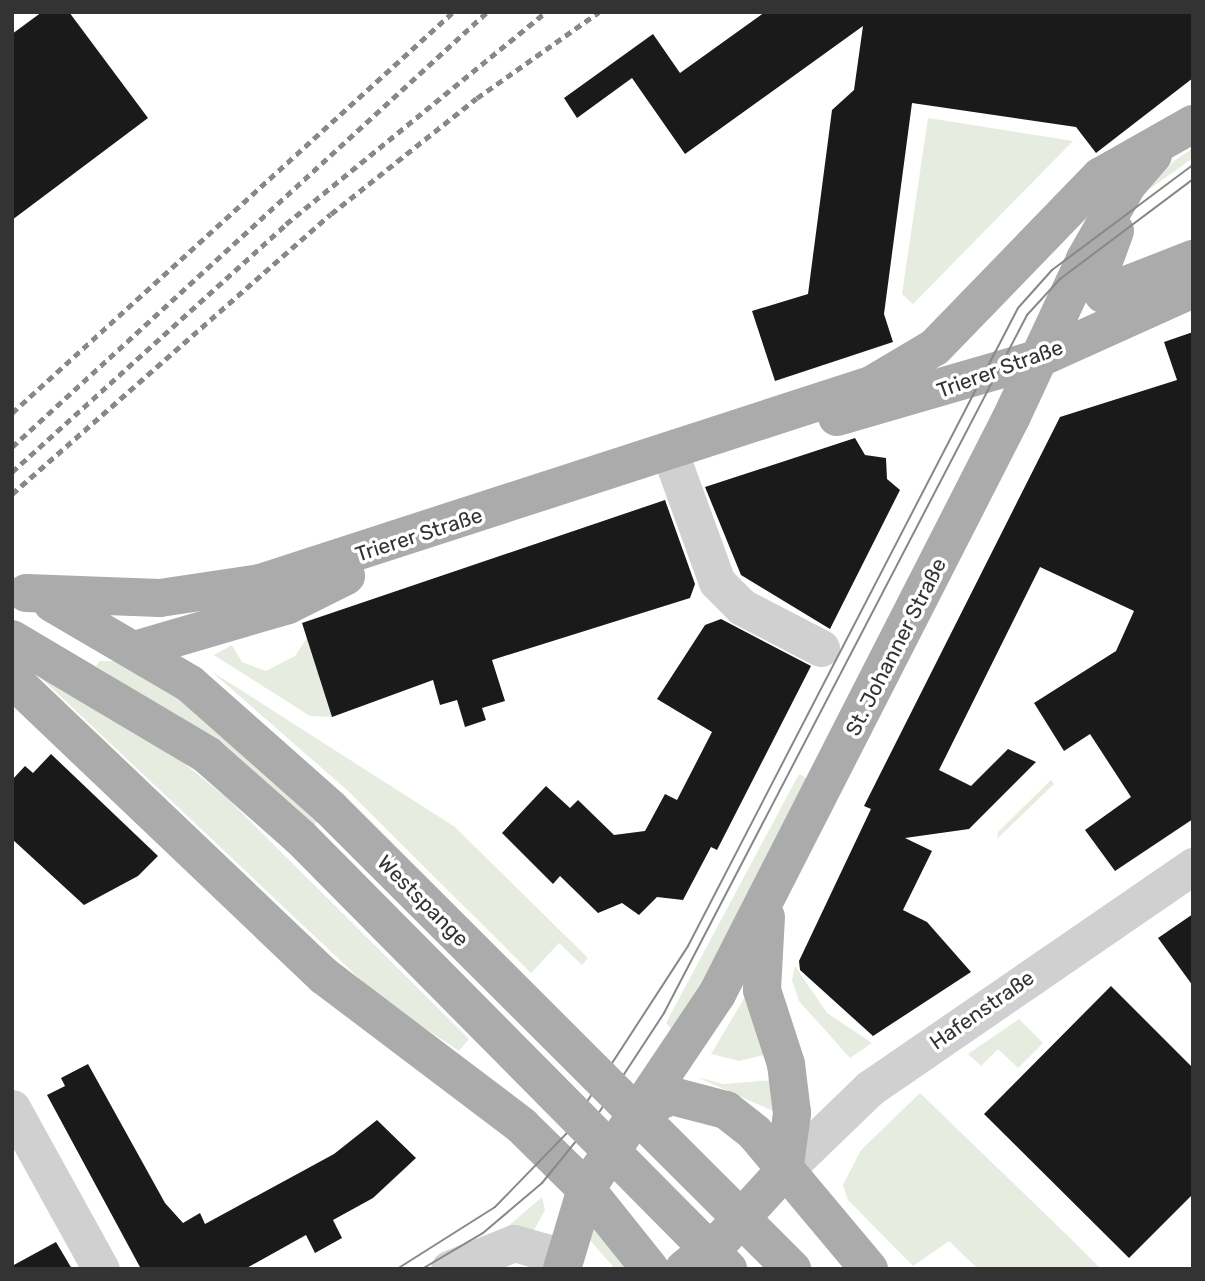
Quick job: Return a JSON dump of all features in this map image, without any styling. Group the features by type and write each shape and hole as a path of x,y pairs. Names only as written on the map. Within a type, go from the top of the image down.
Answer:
{"main road":[{"path":"1175,295 1129,300 1111,290 1100,272 1111,238 1183,131"},
{"name":"Trierer Straße","path":"19,591 120,599 212,592 386,545 801,410 896,374 935,348 1076,198 1120,163 1183,131"},
{"name":"St. Johanner Straße","path":"560,1269 586,1189 717,994 769,897 1022,397 1118,201 1143,163 1183,131"},
{"name":"Trierer Straße","path":"1045,348 1111,290 1193,259"},
{"name":"Trierer Straße","path":"801,410 846,419 1098,329 1175,295"},
{"name":"St. Johanner Straße","path":"1022,397 1098,329"},
{"path":"138,649 288,605 338,583 386,545"},
{"name":"Westspange","path":"19,591 138,649 235,720 330,808 792,1269"},
{"name":"Westspange","path":"12,639 207,755 301,838 728,1269"},
{"path":"12,679 324,976 465,1080 586,1189 650,1269"},
{"name":"St. Johanner Straße","path":"769,897 762,990 786,1064 792,1113 784,1171"},
{"path":"640,1110 671,1096 726,1110 784,1171 869,1269"},
{"path":"684,1269 724,1237 784,1171"}],"street":[{"path":"670,453 717,583 742,607 821,648"},
{"name":"Hafenstraße","path":"784,1171 870,1088 1193,866"},
{"path":"12,1108 101,1269"},
{"path":"449,1269 514,1243 545,1252 560,1269"}],"shaded area":[{"path":"928,118 1073,141 913,304 902,294"},
{"path":"1193,148 1193,158 1148,190 1174,161"},
{"path":"307,638 332,717 310,716 214,655 232,645 242,662 266,671 295,656"},
{"path":"99,661 125,661 179,699 319,819 313,826 167,711 96,666"},
{"path":"211,671 455,827 588,958 582,965 559,943 531,973 348,791"},
{"path":"38,675 180,760 229,800 469,1039 459,1051 379,997"},
{"path":"799,774 808,779 675,1032 666,1023"},
{"path":"1051,780 1054,784 997,839 998,832"},
{"path":"795,966 827,1013 872,1043 850,1058 799,1001 792,980"},
{"path":"745,997 768,1054 739,1061 711,1054"},
{"path":"1019,1019 1043,1043 1018,1068 998,1049 981,1066 968,1054"},
{"path":"697,1077 723,1084 774,1080 773,1111"},
{"path":"920,1093 1101,1269 978,1269 949,1241 913,1266 848,1200 843,1185 861,1150"},
{"path":"542,1197 545,1210 533,1232 498,1235"},
{"path":"588,1218 626,1269 615,1269 583,1232"}],"building":[{"path":"42,12 69,12 148,118 12,220 12,34"},
{"path":"765,12 1193,12 1193,78 1096,153 1076,127 912,103 884,314 893,342 775,381 752,311 808,294 832,110 854,90 863,26 685,154 632,78 577,118 564,98 653,34 680,73"},
{"path":"1193,332 1193,819 1115,871 1085,830 1131,797 1090,734 1064,751 1034,703 1116,651 1134,611 1040,567 939,770 971,786 1008,749 1036,762 969,829 905,838 932,851 903,910 927,922 971,972 873,1036 800,970 799,961 871,809 864,806 1060,417 1177,380 1164,342"},
{"path":"855,438 865,455 886,458 887,479 900,490 830,629 741,575 705,487"},
{"path":"665,500 695,584 690,598 492,660 505,701 482,708 486,720 465,727 457,700 440,705 433,680 332,717 302,623"},
{"path":"721,619 811,666 717,850 711,847 683,900 657,897 639,915 622,903 598,913 560,876 553,884 502,833 546,786 570,808 578,800 614,835 645,831 665,794 677,800 712,732 657,699 705,625"},
{"path":"51,754 158,856 138,876 84,905 12,839 12,780 25,766 33,773"},
{"path":"1193,914 1193,986 1158,938"},
{"path":"1111,986 1193,1068 1193,1194 1129,1258 984,1114"},
{"path":"88,1064 165,1203 183,1223 200,1213 205,1224 334,1154 377,1120 416,1158 373,1198 333,1220 342,1238 315,1253 306,1235 245,1269 141,1269 47,1095 65,1086 61,1078"},
{"path":"56,1242 72,1269 12,1269 12,1266"}],"tram line":[{"path":"397,1269 495,1207 566,1134 688,946 1018,308 1052,270 1193,165"},
{"path":"422,1269 483,1233 542,1183 598,1114 664,1013 1027,315 1060,279 1193,179"}],"railway":[{"path":"12,413 453,12"},
{"path":"12,447 487,12"},
{"path":"12,472 286,224 546,12"},
{"path":"12,494 331,214 477,98 599,12"}]}
